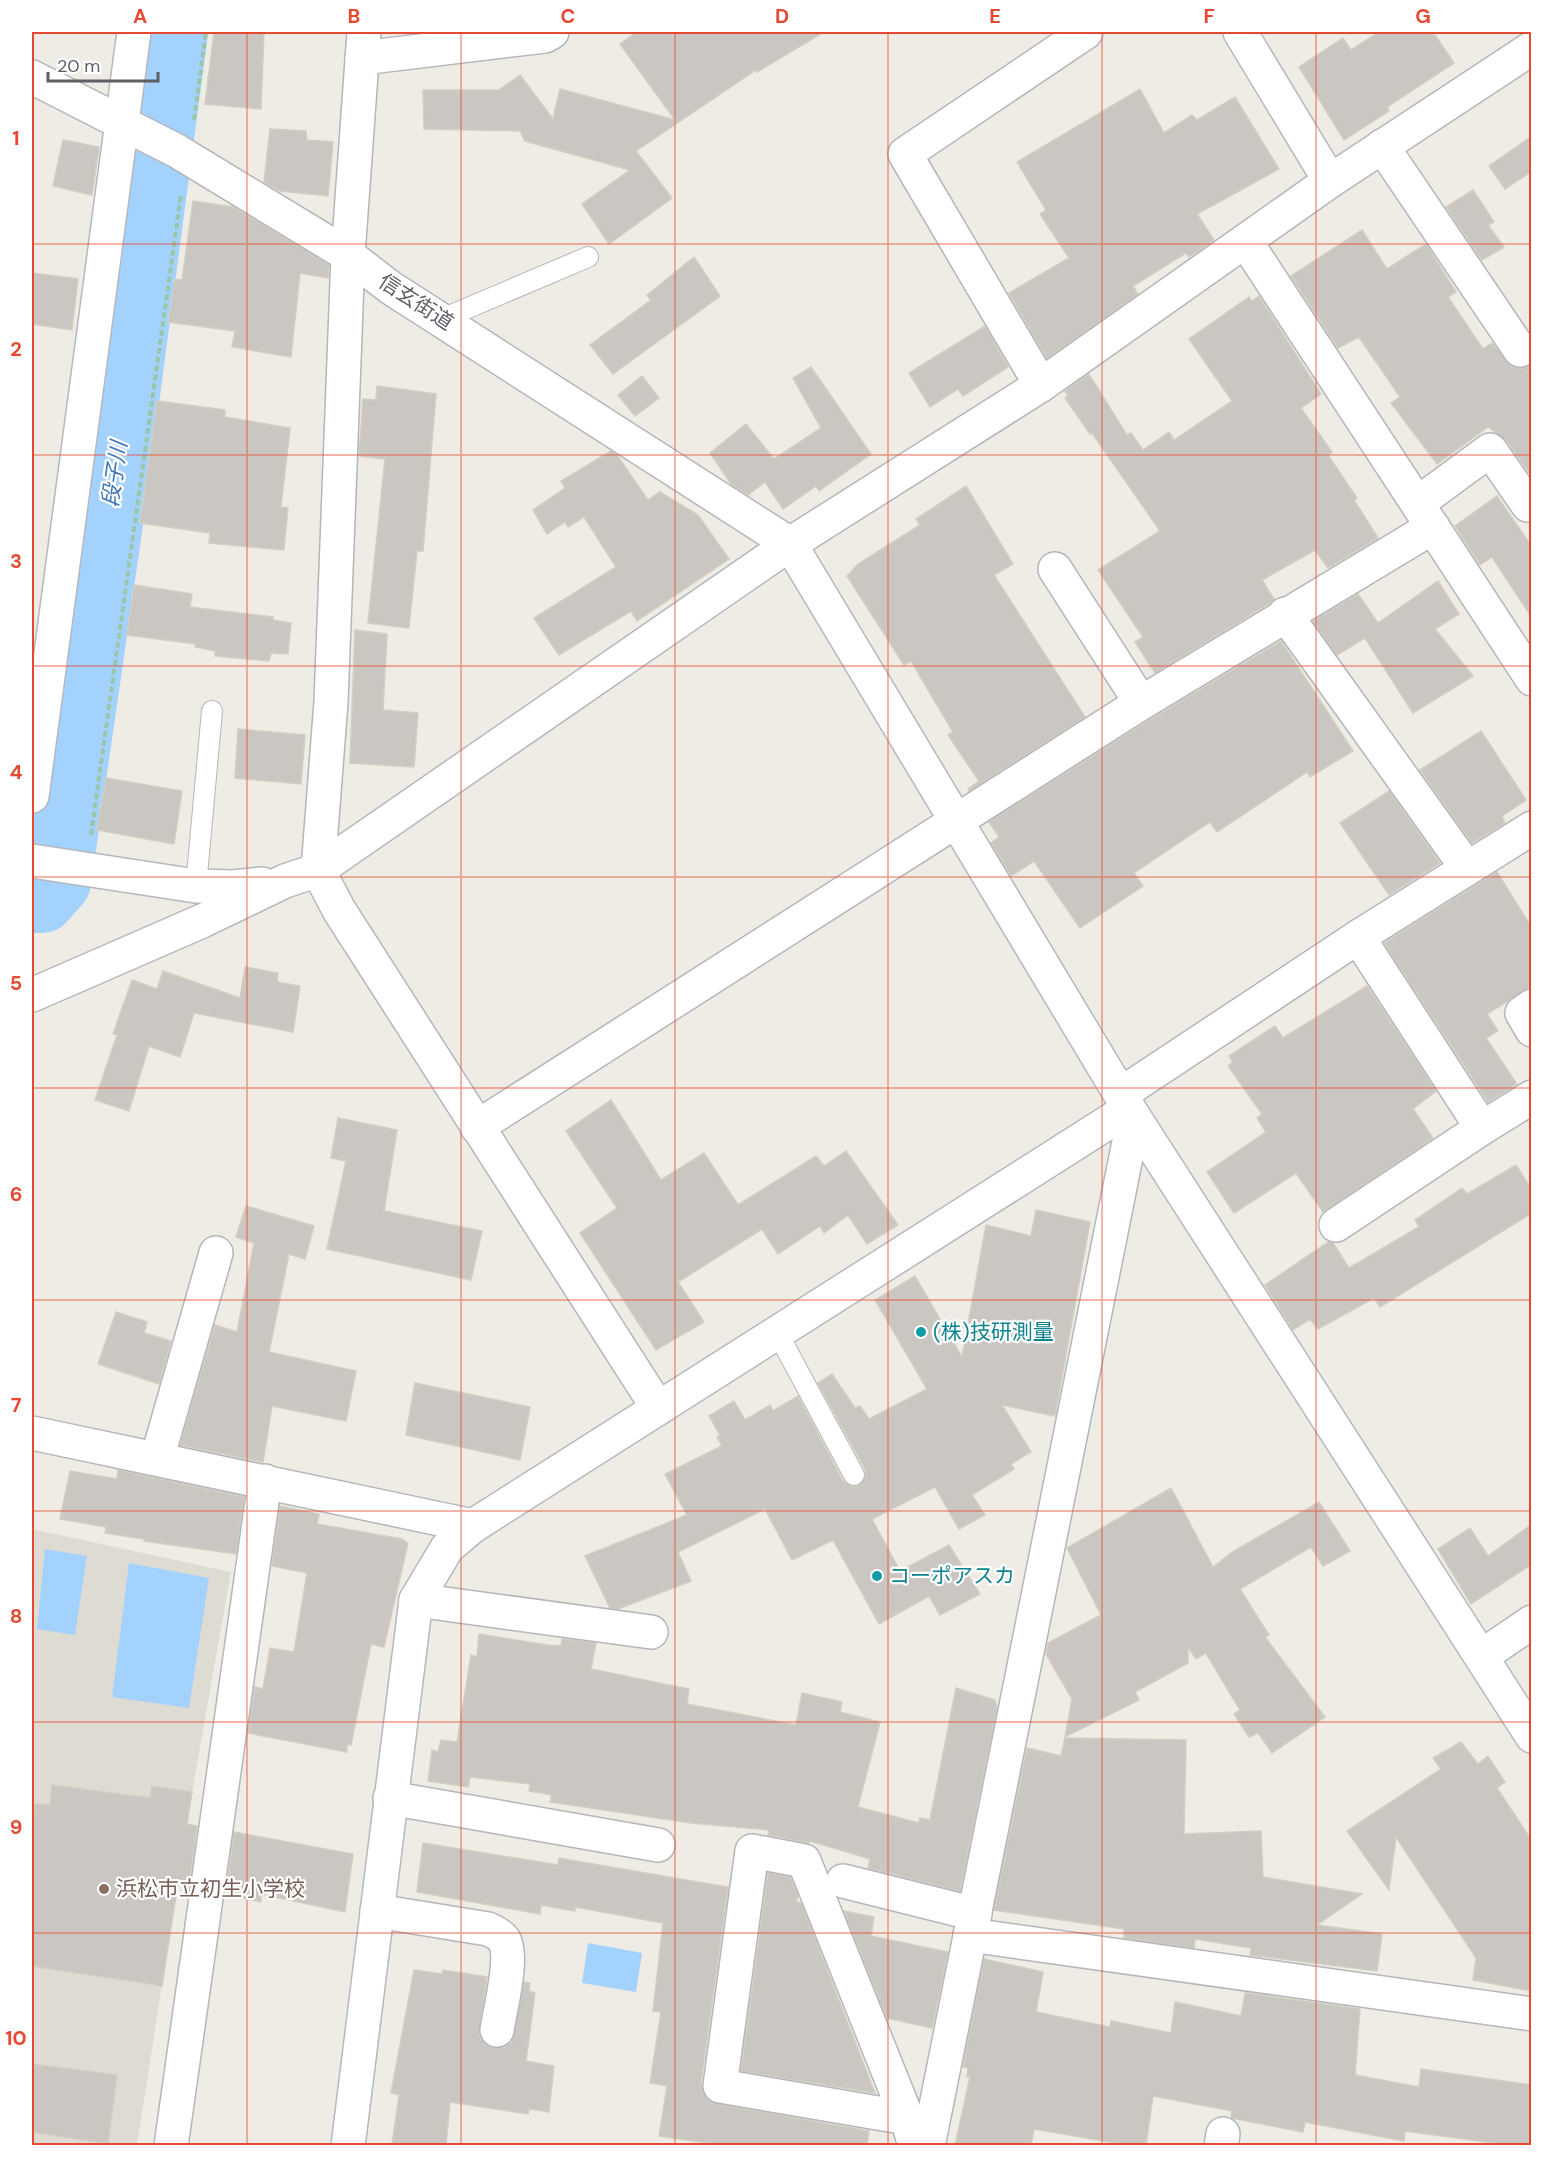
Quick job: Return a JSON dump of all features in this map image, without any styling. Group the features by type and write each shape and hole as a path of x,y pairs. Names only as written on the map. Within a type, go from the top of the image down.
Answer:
{"street":[{"path":"32,796 130,128 134,32"},
{"path":"552,32 545,36 363,45 348,255 331,702 318,870 339,910 658,1408"},
{"path":"1041,385 905,154 1086,32"},
{"path":"1240,32 1330,181"},
{"path":"32,995 192,925 285,881 318,870 790,544 1041,385 1330,181 1532,48"},
{"name":"信玄街道","path":"32,77 181,154 348,255 391,288 790,544"},
{"path":"1382,146 1520,350"},
{"path":"1246,242 1532,679"},
{"path":"477,1127 956,820 1285,614 1425,515 1490,450 1528,505 1532,503"},
{"path":"790,544 1128,1107 1532,1736"},
{"path":"1055,569 1141,703"},
{"path":"1285,614 1467,868"},
{"path":"348,2145 416,1600 447,1548 473,1526 1128,1107 1358,937 1532,828"},
{"path":"37,862 84,858 196,886 233,887 285,881"},
{"path":"1358,937 1482,1128"},
{"path":"1532,1006 1522,1013 1532,1030"},
{"path":"1336,1225 1532,1097"},
{"path":"928,2145 1128,1107"},
{"path":"157,1459 216,1253"},
{"path":"32,1433 473,1526"},
{"path":"171,2145 265,1481"},
{"path":"416,1600 651,1632"},
{"path":"1482,1656 1532,1622"},
{"path":"390,1798 658,1845"},
{"path":"752,1851 804,1861 910,2132 720,2086 752,1851"},
{"path":"843,1881 972,1925 1532,2014"},
{"path":"377,1911 488,1929 498,1934 504,1940 508,1961 497,2030"}],"lane":[{"path":"442,319 588,257"},
{"path":"196,886 212,711"},
{"path":"777,1332 854,1475"}],"path":[{"path":"84,858 174,251 181,154 194,123 193,109 206,32"}],"shaded area":[{"name":"浜松市立初生小学校","path":"32,1529 231,1572 192,1792 137,2145 32,2146"}],"water":[{"path":"45,1549 87,1556 75,1635 37,1629"},
{"path":"129,1563 209,1578 189,1708 112,1697"},
{"path":"588,1943 642,1953 636,1992 582,1983"}],"building":[{"path":"214,32 264,32 261,109 205,104"},
{"path":"637,32 824,32 757,72 756,70 636,151 672,198 609,244 582,204 630,170 525,141 520,131 424,129 423,90 499,90 520,75 553,119 560,89 675,120 620,44"},
{"path":"1379,32 1433,32 1454,63 1387,107 1389,111 1344,140 1299,67 1343,38 1351,50"},
{"path":"1140,89 1164,133 1192,115 1197,120 1235,97 1279,169 1197,214 1214,240 1189,257 1186,253 1133,286 1138,294 1047,358 1009,293 1069,258 1040,214 1046,210 1017,162"},
{"path":"270,129 306,131 307,140 333,142 328,196 280,191 264,182"},
{"path":"1532,136 1532,171 1505,189 1489,166"},
{"path":"63,140 99,147 92,195 53,186"},
{"path":"1473,190 1494,222 1488,225 1504,247 1482,260 1446,207"},
{"path":"193,201 233,207 329,265 328,278 300,273 291,357 232,347 235,331 168,322 175,279 182,280"},
{"path":"1362,230 1387,269 1426,244 1456,292 1448,297 1483,349 1492,343 1512,367 1522,369 1532,364 1532,477 1505,439 1488,427 1437,464 1391,403 1400,397 1359,337 1338,348 1291,276"},
{"path":"694,257 720,296 613,374 590,345 651,300 647,295"},
{"path":"32,273 78,279 72,330 32,324"},
{"path":"1259,296 1321,394 1301,408 1332,452 1328,455 1357,498 1354,500 1378,538 1328,568 1315,550 1262,580 1274,599 1270,603 1155,673 1135,642 1143,637 1098,570 1160,531 1065,398 1068,396 1065,391 1089,374 1127,435 1131,433 1143,450 1169,432 1174,440 1232,401 1189,339 1249,297 1252,301"},
{"path":"985,326 1008,367 963,396 958,389 930,407 909,373"},
{"path":"811,367 871,454 819,491 816,486 783,509 765,482 748,495 731,484 710,453 746,424 774,459 821,428 793,378"},
{"path":"642,376 659,398 635,416 618,395"},
{"path":"377,386 436,394 423,551 417,551 409,628 368,623 385,459 359,456 363,399 376,400"},
{"path":"157,401 225,410 225,417 290,428 281,507 288,508 284,550 209,543 210,533 140,523"},
{"path":"611,451 617,455 648,500 660,492 698,515 729,559 637,621 631,611 559,655 534,618 616,567 584,517 568,527 565,522 547,534 533,510 565,488 561,481"},
{"path":"966,486 1013,564 994,575 1085,717 969,791 968,789 979,781 948,735 953,732 911,661 904,665 847,576 858,564 920,525 916,519"},
{"path":"1497,496 1532,547 1532,618 1492,557 1480,565 1455,526"},
{"path":"1438,581 1459,614 1435,629 1473,676 1413,713 1365,638 1337,655 1313,621 1358,594 1378,623"},
{"path":"134,585 192,594 190,607 273,617 273,620 291,623 288,654 271,653 269,661 215,656 215,651 195,647 196,644 127,635"},
{"path":"355,630 387,634 383,710 418,713 414,767 350,763"},
{"path":"1281,641 1353,751 1310,777 1307,772 1217,832 1210,822 1134,873 1143,886 1080,928 1034,861 1011,876 991,843 999,837 989,822 1151,719"},
{"path":"238,729 305,735 301,784 235,778"},
{"path":"1481,731 1526,800 1502,816 1505,823 1472,843 1420,770"},
{"path":"106,778 182,791 174,844 97,830"},
{"path":"1389,791 1440,863 1389,895 1340,823"},
{"path":"1497,872 1532,928 1532,986 1487,1014 1498,1031 1486,1038 1517,1084 1488,1102 1384,943"},
{"path":"245,967 278,973 277,982 300,986 293,1032 194,1013 180,1057 149,1046 129,1111 95,1100 117,1035 113,1034 132,980 157,989 163,971 240,998"},
{"path":"1367,986 1436,1091 1413,1109 1433,1138 1323,1212 1296,1173 1234,1213 1207,1172 1266,1132 1257,1118 1262,1114 1228,1066 1233,1062 1229,1056 1275,1026 1283,1038"},
{"path":"611,1100 661,1180 704,1153 738,1205 816,1156 824,1166 846,1151 898,1225 867,1244 848,1215 824,1233 820,1226 778,1254 762,1229 678,1282 704,1322 656,1350 580,1233 617,1208 566,1131"},
{"path":"338,1118 397,1130 384,1211 482,1231 471,1280 327,1249 346,1161 331,1158"},
{"path":"1516,1165 1532,1190 1532,1213 1380,1307 1374,1298 1318,1329 1310,1319 1293,1330 1265,1285 1328,1242 1333,1243 1349,1268 1419,1227 1415,1220 1462,1188 1467,1194"},
{"path":"246,1206 314,1226 305,1259 289,1254 269,1352 356,1371 346,1421 272,1406 263,1462 180,1445 215,1325 237,1332 254,1243 236,1237"},
{"path":"1036,1210 1090,1222 1055,1416 1002,1405 1031,1452 1011,1464 1014,1469 972,1495 985,1515 959,1529 935,1487 872,1519 900,1571 949,1545 980,1594 940,1615 929,1596 879,1624 833,1540 792,1560 765,1509 678,1552 691,1581 618,1609 610,1608 585,1556 687,1515 665,1474 722,1446 717,1437 720,1435 709,1416 734,1401 745,1420 770,1405 773,1411 798,1396 843,1481 853,1487 860,1485 866,1476 865,1469 818,1383 832,1374 855,1408 860,1406 869,1419 927,1389 875,1300 915,1276 962,1357 986,1225 1031,1236"},
{"path":"116,1312 147,1322 144,1333 171,1341 159,1384 98,1364"},
{"path":"415,1383 530,1407 520,1460 406,1435"},
{"path":"118,1470 244,1497 236,1554 144,1541 144,1539 105,1533 106,1527 60,1519 70,1471 117,1479"},
{"path":"1171,1488 1213,1567 1234,1551 1319,1502 1350,1551 1323,1566 1311,1547 1240,1589 1269,1635 1265,1637 1325,1717 1272,1753 1258,1733 1249,1737 1234,1714 1240,1710 1206,1653 1196,1659 1188,1647 1188,1663 1135,1692 1139,1700 1065,1737 1072,1699 1046,1654 1048,1643 1101,1615 1067,1548"},
{"path":"280,1506 319,1514 317,1524 402,1539 408,1543 384,1647 371,1644 351,1745 347,1744 347,1752 248,1733 255,1687 263,1689 270,1648 294,1652 307,1573 272,1566"},
{"path":"1532,1524 1532,1564 1471,1604 1438,1549 1470,1528 1488,1556"},
{"path":"479,1634 547,1645 561,1646 562,1639 596,1643 591,1669 689,1689 687,1704 796,1725 802,1693 842,1702 840,1712 880,1722 858,1807 919,1823 920,1818 930,1820 956,1688 995,1700 997,1707 960,1891 868,1868 870,1859 810,1841 809,1843 768,1835 769,1830 691,1823 550,1802 552,1795 529,1791 530,1784 470,1777 468,1787 428,1781 432,1750 438,1752 441,1740 457,1742 471,1655 477,1657"},
{"path":"1065,1738 1186,1740 1184,1834 1261,1831 1263,1877 1362,1894 1317,1925 1382,1934 1377,1971 1250,1955 1251,1948 1195,1939 1194,1948 1124,1938 1124,1929 994,1910 1027,1748 1061,1756"},
{"path":"1461,1742 1478,1764 1488,1756 1505,1782 1497,1788 1532,1841 1532,1991 1473,1980 1476,1958 1396,1837 1389,1890 1347,1831 1441,1769 1433,1758"},
{"path":"52,1785 150,1798 152,1786 192,1792 187,1824 197,1826 189,1885 178,1883 162,1986 32,1966 32,1830 35,1804 50,1805"},
{"path":"234,1832 353,1854 345,1912 261,1894 261,1902 226,1894"},
{"path":"423,1843 558,1865 559,1858 728,1887 701,2083 703,2093 709,2101 717,2104 869,2131 867,2145 721,2145 659,2136 667,2086 650,2083 661,2012 653,2011 663,1923 575,1907 575,1911 541,1905 540,1914 417,1892"},
{"path":"768,1873 790,1877 798,1896 796,1902 801,1903 875,2093 741,2071"},
{"path":"844,1911 874,1917 871,1936 948,1952 932,2028 887,2018"},
{"path":"984,1959 1043,1972 1036,2012 1110,2027 1111,2021 1171,2033 1175,2002 1241,2016 1245,1993 1360,2009 1355,2075 1419,2087 1421,2069 1532,2085 1532,2145 1508,2145 1405,2131 1404,2141 1305,2122 1303,2132 1231,2118 1232,2111 1153,2096 1146,2145 1127,2145 1034,2129 1031,2145 955,2145 970,2077 967,2077 968,2068 963,2067"},
{"path":"414,1970 442,1974 443,1970 487,1977 479,2036 485,2044 494,2048 504,2047 512,2042 524,1982 530,1983 529,1991 535,1993 526,2061 554,2066 549,2112 529,2109 528,2114 450,2102 446,2145 392,2145 399,2095 391,2093"},
{"path":"32,2064 117,2075 108,2144 32,2132"}],"waterway":[{"name":"段子川","path":"32,900 42,900 58,882 109,530 175,32"}],"place":[{"name":"(株)技研測量","path":"921,1332"},
{"name":"コーポアスカ","path":"877,1576"},
{"name":"浜松市立初生小学校","path":"104,1889"}]}
